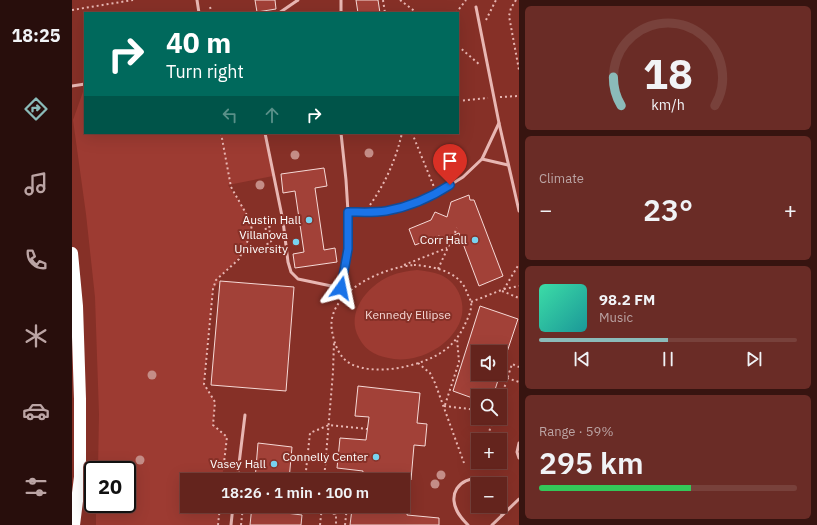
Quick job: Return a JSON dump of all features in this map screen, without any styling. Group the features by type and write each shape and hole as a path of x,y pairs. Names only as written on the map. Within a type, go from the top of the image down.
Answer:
{"highway":[{"path":"72,253 77,313 80,399 80,477 74,525"}],"lane":[{"path":"197,0 199,12"},
{"path":"280,12 298,0"},
{"path":"341,0 341,12"},
{"path":"476,7 499,123 519,211"},
{"path":"72,86 84,84"},
{"path":"348,212 385,211 411,205 437,193 463,177 482,159 499,123"},
{"path":"265,134 272,176 283,221 288,262 291,272 298,279 341,288 348,249 348,212 341,134"},
{"path":"482,159 508,165"},
{"path":"238,473 245,416"},
{"path":"519,443 517,452 519,458"},
{"path":"468,525 457,511 454,501 457,489 461,484 471,479"},
{"path":"492,525 519,499"},
{"path":"231,525 233,513"}],"path":[{"path":"72,10 133,0"},
{"path":"383,0 385,12"},
{"path":"400,0 416,12"},
{"path":"457,12 466,0"},
{"path":"516,0 511,8 510,16 519,70"},
{"path":"210,7 212,12"},
{"path":"459,47 480,66"},
{"path":"221,134 231,187 252,224 250,236 239,258 216,280 213,289 204,384 215,402 213,425 226,436 223,473"},
{"path":"366,212 382,188 397,151 402,134"},
{"path":"412,134 437,193"},
{"path":"252,224 283,221"},
{"path":"265,222 268,248 272,248 269,227 283,221"},
{"path":"438,269 457,228"},
{"path":"398,267 414,265 426,266 438,269 458,280 464,287 470,302 470,311 462,330 457,338 442,352 418,363 402,368 372,369 351,364 343,358 338,349 332,328 332,317 345,295 364,281 398,267 448,248"},
{"path":"504,289 519,264"},
{"path":"470,302 504,289 519,286"},
{"path":"501,290 519,298"},
{"path":"444,406 459,362 457,338"},
{"path":"325,473 333,372 334,339"},
{"path":"418,363 432,376 464,463"},
{"path":"519,367 512,364 507,378 519,382"},
{"path":"444,406 471,409"},
{"path":"306,473 310,433 329,425 368,429"},
{"path":"218,525 219,513"},
{"path":"241,525 242,513"},
{"path":"320,525 321,513"},
{"path":"332,513 336,516 336,525"},
{"path":"345,525 346,513"}],"green space":[{"path":"84,89 84,134 265,134 273,176 228,185 251,221 251,233 245,248 234,262 217,279 220,281 213,289 204,384 215,402 213,425 227,437 223,473 180,473 180,513 219,513 218,525 96,525 96,513 136,513 136,461 98,461 99,414 95,297 86,214 73,120"},
{"name":"Kennedy Ellipse","path":"417,270 441,275 457,289 463,310 459,324 448,340 432,351 423,355 413,358 394,359 383,357 374,353 365,347 355,329 355,319 361,301 373,286 390,276"}],"building":[{"path":"255,0 275,0 276,9 257,12"},
{"path":"356,0 378,0 380,12 358,12"},
{"name":"Austin Hall","path":"324,168 327,186 315,188 324,250 335,248 337,262 295,268 293,254 304,252 295,191 283,193 281,174"},
{"name":"Corr Hall","path":"469,195 470,200 474,200 503,276 479,286 459,233 444,239 439,236 415,245 409,229 431,220 435,212 447,217 451,202"},
{"path":"220,281 294,287 286,391 211,385"},
{"path":"480,306 518,319 507,352 507,345 471,345 471,381 498,381 495,389 471,389 471,397 453,391"},
{"name":"Connelly Center","path":"358,386 420,393 417,423 427,424 425,446 414,445 411,480 410,473 363,473 363,471 337,468 340,438 366,440 369,417 355,416"},
{"name":"Vasey Hall","path":"258,443 292,447 290,473 256,473"},
{"name":"Vasey Hall","path":"251,513 286,513 302,515 301,525 250,525"},
{"path":"352,513 407,513 407,515 439,518 439,525 350,525"}],"place":[{"name":"Austin Hall","path":"309,220"},
{"name":"Corr Hall","path":"475,240"},
{"name":"Villanova University","path":"296,242"},
{"name":"Connelly Center","path":"376,457"},
{"name":"Vasey Hall","path":"274,464"}],"route":[{"path":"341,288 347,260 349,237 348,212 385,211 411,205 450,185"}]}
